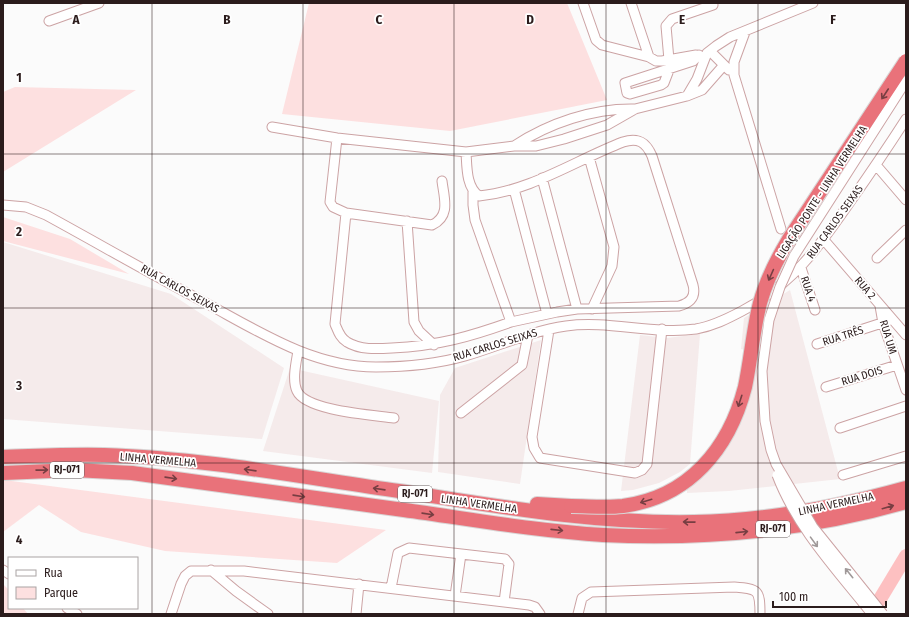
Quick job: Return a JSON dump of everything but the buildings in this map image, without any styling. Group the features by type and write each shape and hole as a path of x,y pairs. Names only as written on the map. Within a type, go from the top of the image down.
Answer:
{"highway":[{"name":"LIGAÇÃO PONTE - LINHA VERMELHA","path":"454,500 571,506 618,506 650,500 682,484 709,462 729,430 739,404 746,378 760,302 776,262 789,239 906,61"},
{"name":"LINHA VERMELHA","path":"3,457 104,455 168,459 544,514 595,518 694,522 728,521 792,513 906,488"},
{"name":"LINHA VERMELHA","path":"3,473 74,470 132,473 486,522 602,535 719,535 794,526 870,512 906,502"}],"street":[{"path":"49,21 98,3"},
{"path":"583,3 596,40 602,45 649,57 656,61 705,53 734,75"},
{"path":"631,3 649,57"},
{"path":"669,70 692,61 730,37 813,3"},
{"path":"669,60 666,26 668,23 672,19 713,5"},
{"path":"745,32 734,62 734,75 782,229"},
{"path":"687,96 697,79 705,53"},
{"path":"272,127 337,138 466,152 514,146 536,146 564,139 607,125 635,109 687,96 702,90 724,66"},
{"path":"872,614 817,546 802,524 783,490 775,470 764,417 762,380 766,334 776,298 794,256 906,81"},
{"path":"514,146 536,131 594,113 614,108 635,109"},
{"name":"RUA CARLOS SEIXAS","path":"3,205 26,207 46,215 181,290 298,351 334,363 375,367 392,366 462,357 528,335 578,325 697,329 725,320 748,308 777,289 801,268 824,240 876,166 906,119"},
{"path":"337,138 330,202 334,207 346,213 432,225 440,221 444,212 442,181"},
{"path":"346,213 335,324 339,334 346,342 369,349 434,345 482,332 511,322 548,314 592,309 679,306 690,301 694,289 647,145 641,141 631,139 514,189 479,196 473,192"},
{"path":"466,152 473,192 475,220 511,322"},
{"path":"589,157 614,247 612,266 592,309"},
{"path":"876,166 906,200"},
{"path":"542,178 577,310"},
{"path":"514,189 548,314"},
{"path":"408,221 414,322 419,331 434,345"},
{"path":"877,258 906,230"},
{"name":"RUA 2","path":"824,240 906,335"},
{"name":"RUA 4","path":"801,268 815,310"},
{"name":"RUA UM","path":"880,305 883,323 906,390"},
{"name":"RUA TRÊS","path":"817,344 893,320"},
{"path":"549,330 532,437 534,448 540,458 635,473 642,470 647,464 662,329"},
{"path":"461,413 522,365 528,335"},
{"path":"298,351 296,389 303,399 320,407 394,418"},
{"name":"RUA DOIS","path":"826,387 897,365"},
{"path":"840,428 906,406"},
{"path":"843,475 906,456"},
{"path":"773,458 795,499 813,527 883,614"},
{"path":"391,588 398,553 404,549 409,548 505,559 509,564 504,602"},
{"path":"455,596 461,554"},
{"path":"171,614 185,576 191,571 211,570 244,571 504,602 535,607 540,614"},
{"path":"211,570 236,591 268,614"},
{"path":"356,614 359,584"},
{"path":"578,614 582,598 591,592 734,587 752,588 757,592 760,598 760,614"}],"shaded area":[{"path":"3,242 171,294 284,368 262,439 3,419"},
{"path":"790,290 840,479 729,491 687,493 687,487 702,476 722,454 739,427 744,414 747,400 746,350 741,349 744,318"},
{"path":"700,334 690,464 680,472 659,483 633,490 621,491 640,335 667,338"},
{"path":"541,340 520,484 438,472 440,395 455,368"},
{"path":"290,368 439,401 432,473 263,451"}],"green space":[{"path":"309,3 567,3 607,100 450,131 282,114"},
{"path":"15,87 136,90 3,172 3,92"},
{"path":"3,217 70,239 129,274 3,241"},
{"path":"3,480 386,530 337,563 165,551 81,532 39,505 3,532"},
{"path":"3,584 8,589 8,609 24,609 28,614 3,614"}],"waterway":[{"path":"871,614 906,556"}]}
